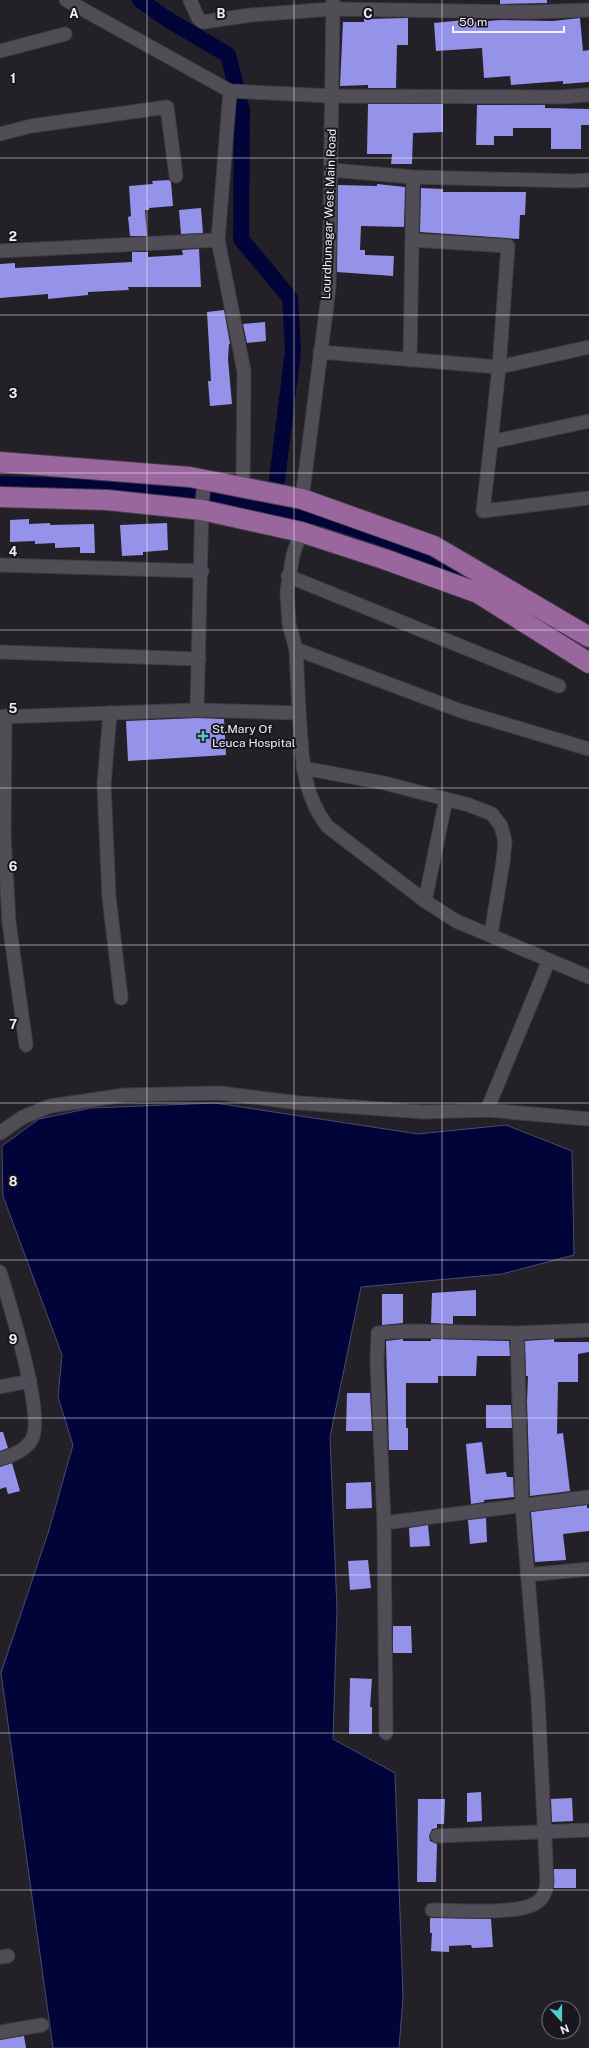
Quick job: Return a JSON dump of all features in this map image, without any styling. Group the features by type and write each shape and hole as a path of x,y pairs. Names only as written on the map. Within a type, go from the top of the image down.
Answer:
{"main road":[{"path":"0,462 190,477 204,484 243,488 302,499 434,546 589,637"},
{"path":"0,497 107,500 202,506 301,532 384,559 478,593 589,663"}],"street":[{"path":"66,0 235,92 332,96 558,97 589,95"},
{"path":"190,0 198,18 204,22 333,5 532,12 589,10"},
{"name":"Lourdhunagar West Main Road","path":"302,499 329,288 333,5"},
{"path":"0,51 65,34"},
{"path":"235,92 218,240 244,371 243,488"},
{"path":"0,134 31,126 167,107 176,176"},
{"path":"331,170 412,177 574,181 589,180"},
{"path":"410,360 412,177"},
{"path":"0,251 218,240"},
{"path":"412,240 508,246 499,367 483,511 589,498"},
{"path":"320,352 499,367 589,347"},
{"path":"491,442 589,421"},
{"path":"197,710 202,571 202,506 204,484"},
{"path":"301,532 293,554 288,576 289,624 296,649 303,768 309,795 315,810 327,826 425,901 456,921 490,934 589,977"},
{"path":"0,565 202,571"},
{"path":"288,576 559,686"},
{"path":"296,649 461,710 589,749"},
{"path":"0,652 198,659"},
{"path":"26,1045 9,922 4,835 2,716 197,710 299,713"},
{"path":"110,713 104,784 109,896 121,998"},
{"path":"303,768 384,783 446,799 492,814 501,826 505,841 503,862 490,934"},
{"path":"425,901 446,799"},
{"path":"487,1110 549,960"},
{"path":"0,1133 23,1117 50,1106 125,1095 220,1093 300,1103 424,1112 487,1110 589,1119"},
{"path":"0,1272 6,1315 30,1381 35,1428 32,1441 20,1451 0,1459"},
{"path":"386,1733 384,1524 377,1362 378,1334 409,1331 517,1333 589,1330"},
{"path":"432,1910 514,1910 528,1907 537,1903 545,1894 548,1882 538,1700 522,1506 517,1333"},
{"path":"0,1387 30,1381"},
{"path":"384,1524 589,1497"},
{"path":"528,1575 589,1569"},
{"path":"437,1836 589,1830"},
{"path":"0,2032 42,2025"}],"shaded area":[{"path":"215,1103 418,1134 506,1125 572,1151 574,1255 502,1274 361,1287 330,1437 337,1610 333,1739 395,1773 403,1997 399,2048 53,2048 1,1673 49,1530 73,1445 58,1397 62,1355 3,1196 2,1146 39,1119 91,1108"}],"building":[{"path":"500,0 547,0 547,3 500,4"},
{"path":"408,18 408,45 397,45 396,88 368,88 368,85 340,86 343,22 364,22 364,19"},
{"path":"580,18 583,51 589,50 589,82 563,84 563,81 511,85 510,76 484,78 482,48 436,51 434,23 474,19 475,22 501,20 553,21"},
{"path":"368,104 443,104 443,132 413,133 412,164 391,164 392,154 367,154"},
{"path":"477,105 545,105 545,108 589,109 589,125 581,125 581,149 551,149 551,128 513,128 513,136 494,136 494,145 476,145"},
{"path":"169,180 171,182 173,206 149,208 149,210 145,210 147,236 130,236 128,217 131,216 129,186 153,184 152,181"},
{"path":"377,184 405,187 404,227 361,226 360,250 365,250 365,255 394,256 393,276 337,272 338,185 377,186"},
{"path":"421,188 443,189 443,192 526,192 525,215 520,215 519,239 420,232"},
{"path":"201,208 203,233 181,234 179,210"},
{"path":"199,249 201,287 128,287 129,290 88,292 88,295 48,299 48,294 0,298 0,264 15,263 15,268 132,262 132,252 148,252 148,257 183,255 182,250"},
{"path":"224,310 230,344 228,359 232,404 210,406 208,381 211,381 207,312"},
{"path":"265,322 266,341 247,343 243,324"},
{"path":"29,519 29,524 94,524 95,553 80,553 80,547 55,548 55,543 35,544 35,541 10,542 10,520"},
{"path":"167,523 168,550 143,552 143,555 122,556 120,525"},
{"path":"197,718 224,719 226,755 128,761 126,721"},
{"path":"476,1290 476,1316 453,1316 453,1324 431,1323 432,1293"},
{"path":"382,1294 403,1294 403,1323 382,1325"},
{"path":"403,1339 403,1341 431,1341 431,1339 509,1341 510,1356 477,1356 476,1376 438,1376 438,1383 406,1383 406,1428 408,1428 408,1450 389,1450 386,1341"},
{"path":"554,1339 554,1342 589,1342 589,1352 578,1354 578,1382 558,1382 557,1434 563,1433 570,1491 530,1496 527,1401 528,1376 526,1376 525,1341"},
{"path":"347,1393 370,1393 372,1431 346,1431"},
{"path":"486,1405 511,1405 512,1428 486,1428"},
{"path":"0,1432 3,1432 8,1448 0,1451"},
{"path":"482,1442 486,1474 506,1472 507,1477 513,1477 514,1497 484,1500 484,1502 471,1504 466,1444"},
{"path":"12,1463 20,1491 8,1494 6,1487 0,1489 0,1467"},
{"path":"371,1482 372,1508 346,1509 346,1483"},
{"path":"587,1505 587,1508 589,1508 589,1531 563,1534 566,1560 535,1562 531,1512"},
{"path":"486,1518 487,1542 470,1544 468,1520"},
{"path":"428,1525 430,1546 410,1547 409,1528"},
{"path":"368,1560 371,1588 350,1590 348,1561"},
{"path":"393,1626 411,1626 412,1653 393,1653"},
{"path":"350,1678 372,1679 370,1707 372,1707 372,1734 349,1734"},
{"path":"481,1792 482,1821 467,1822 467,1793"},
{"path":"572,1798 573,1821 552,1822 551,1799"},
{"path":"418,1799 445,1799 444,1824 437,1824 437,1828 432,1829 429,1836 430,1841 437,1844 436,1882 417,1882"},
{"path":"554,1869 576,1869 576,1888 554,1888"},
{"path":"430,1918 491,1919 493,1947 472,1948 471,1945 449,1946 449,1952 431,1951 432,1933 430,1933"},
{"path":"24,2036 26,2048 0,2048 0,2040"}],"waterway":[{"path":"140,0 167,19 228,55 242,110 241,239 290,298 293,351 274,504"},
{"path":"0,484 184,490 325,519 400,544 467,574"}],"place":[{"name":"St.Mary Of Leuca Hospital","path":"203,736"}]}
